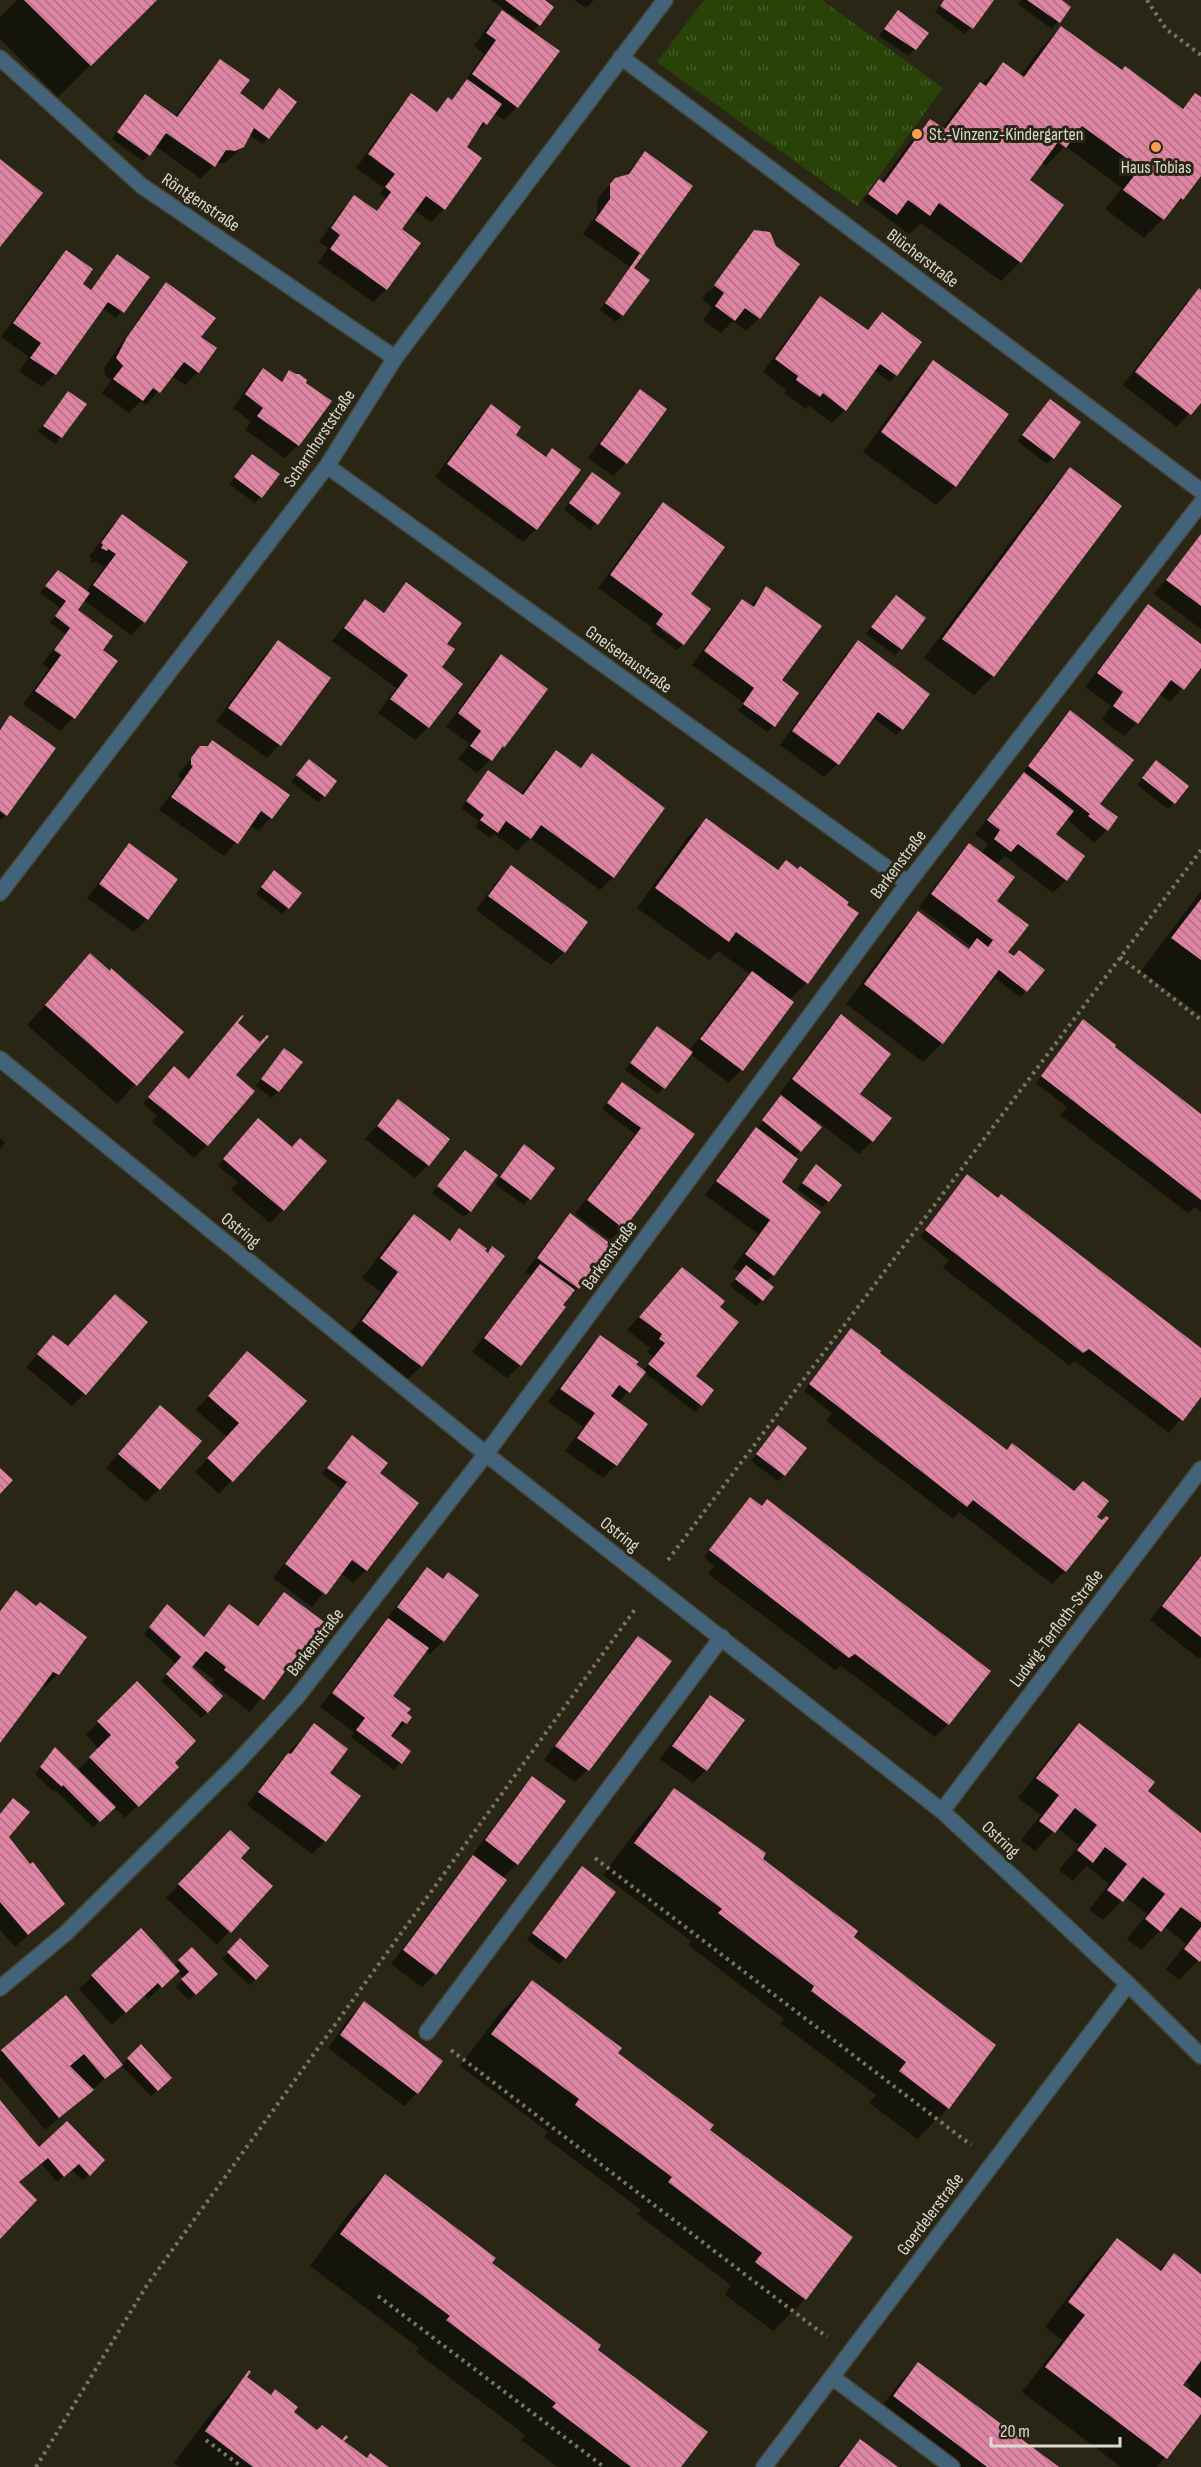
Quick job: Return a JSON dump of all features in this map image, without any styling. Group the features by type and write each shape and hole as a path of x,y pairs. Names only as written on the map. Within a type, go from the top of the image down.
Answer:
{"street":[{"name":"Scharnhorststraße","path":"0,893 327,466 395,358 665,0"},
{"name":"Blücherstraße","path":"621,57 1201,491"},
{"name":"Röntgenstraße","path":"0,58 142,186 395,358"},
{"name":"Gneisenaustraße","path":"327,466 908,883"},
{"name":"Barkenstraße","path":"0,1988 66,1933 237,1763 289,1706 486,1454 908,883 1201,503"},
{"name":"Ostring","path":"0,1059 486,1454 942,1811 1128,1984 1201,2056"},
{"name":"Ludwig-Terfloth-Straße","path":"942,1811 1201,1469"},
{"path":"427,2032 722,1637"},
{"name":"Goerdelerstraße","path":"764,2467 1128,1984"},
{"path":"832,2377 952,2467"}],"path":[{"path":"1147,0 1166,29 1201,55"},
{"path":"36,2467 147,2285 652,1583 1201,850"},
{"path":"1120,957 1201,1020"},
{"path":"571,1839 994,2162"},
{"path":"427,2032 849,2354"},
{"path":"378,2296 604,2467"},
{"path":"206,2440 242,2467"}],"green space":[{"path":"704,0 822,0 943,88 857,206 657,62"}],"building":[{"path":"24,0 157,0 91,66"},
{"path":"505,0 545,0 554,7 540,26"},
{"path":"944,0 994,0 973,29 940,6"},
{"path":"1027,0 1062,0 1071,7 1060,23"},
{"path":"502,10 560,51 518,108 472,74 496,40 486,33"},
{"path":"898,10 929,33 916,50 884,29"},
{"path":"1061,26 1122,70 1125,66 1183,109 1195,93 1201,97 1201,176 1164,220 1123,190 1140,168 1082,126 1066,148 1058,142 1030,180 1064,205 1021,263 939,203 930,216 908,200 897,215 868,194 879,179 884,183 930,119 945,129 980,82 986,86 1003,62 1024,77"},
{"path":"220,59 250,80 240,93 263,110 279,88 297,102 269,139 254,128 244,147 235,151 226,150 215,167 166,133 150,156 117,132 145,94 177,117"},
{"path":"467,79 502,104 487,125 483,122 467,147 482,158 445,210 426,196 407,222 402,229 421,243 387,290 330,249 340,235 331,228 354,195 377,211 391,192 385,187 395,174 368,154 411,93 437,112 448,97 452,100"},
{"path":"645,151 693,186 634,268 650,280 623,316 605,303 640,253 595,220 610,199 610,184 615,178 629,174"},
{"path":"0,159 43,193 0,247"},
{"path":"754,230 770,232 776,246 800,264 760,319 745,308 735,321 715,306 724,293 714,285"},
{"path":"66,250 93,269 83,284 91,290 117,254 150,277 124,313 108,302 56,375 30,358 41,343 13,323"},
{"path":"166,282 216,318 201,337 217,348 199,373 184,362 160,393 153,388 143,401 113,379 123,366 116,358 127,337"},
{"path":"1199,288 1201,290 1201,403 1191,415 1135,372"},
{"path":"820,296 868,330 882,312 922,342 897,376 880,364 846,411 823,393 820,397 796,380 798,376 775,359"},
{"path":"933,360 1009,414 956,487 881,432"},
{"path":"263,368 282,382 289,370 299,374 307,380 306,383 332,401 299,446 257,416 263,408 245,394"},
{"path":"640,389 667,409 627,464 600,444"},
{"path":"68,391 87,404 62,438 43,426"},
{"path":"1050,399 1081,422 1054,459 1022,435"},
{"path":"491,404 521,427 516,435 546,457 552,448 581,470 537,530 447,464"},
{"path":"252,454 280,474 262,498 234,477"},
{"path":"1070,467 1122,506 994,677 942,639"},
{"path":"592,472 621,493 598,525 569,503"},
{"path":"663,502 725,547 691,594 711,609 684,645 656,624 663,614 610,575"},
{"path":"122,514 188,562 145,623 93,585 116,554 101,548 103,545 101,543"},
{"path":"1201,534 1201,606 1166,580"},
{"path":"58,570 90,593 78,610 113,636 103,650 118,661 75,719 35,691 61,655 54,650 70,628 55,616 66,601 45,586"},
{"path":"406,582 462,623 447,644 455,649 442,667 463,684 429,728 390,699 408,675 344,628 365,599 384,613"},
{"path":"766,586 822,626 782,680 799,693 775,727 743,704 754,688 704,651 742,599 754,607"},
{"path":"896,595 926,618 902,650 871,627"},
{"path":"1148,604 1201,644 1201,668 1184,690 1171,680 1138,724 1113,706 1123,692 1097,673"},
{"path":"278,640 331,678 281,746 228,708"},
{"path":"858,640 930,694 903,730 878,712 839,765 792,731"},
{"path":"501,654 548,689 492,761 470,746 481,731 458,713"},
{"path":"1070,710 1134,760 1100,804 1118,817 1108,831 1088,816 1090,814 1028,766"},
{"path":"10,715 56,748 7,816 0,811 0,730"},
{"path":"212,740 290,795 272,819 261,811 238,844 171,797 193,766 191,758 200,746 208,746"},
{"path":"556,750 581,768 592,753 665,808 614,878 541,825 531,839 506,821 498,833 480,820 484,815 466,801 488,770 523,795"},
{"path":"309,759 337,781 325,797 296,775"},
{"path":"1156,760 1189,786 1175,804 1142,778"},
{"path":"1024,772 1074,811 1056,834 1085,856 1067,881 1018,844 1011,852 994,839 1000,830 987,820"},
{"path":"706,818 778,870 786,860 798,869 800,866 849,902 847,905 859,913 808,984 736,932 729,942 655,888"},
{"path":"129,843 178,879 148,920 99,884"},
{"path":"969,843 1015,877 997,901 1029,925 1008,952 1014,956 1019,950 1045,970 1027,992 999,970 943,1044 864,984 918,911 969,949 977,938 988,947 993,940 931,894"},
{"path":"511,865 588,922 565,953 488,896"},
{"path":"274,870 302,893 289,909 261,887"},
{"path":"1201,899 1201,960 1171,938"},
{"path":"90,953 110,971 111,968 184,1032 137,1086 45,1005"},
{"path":"752,971 794,1002 743,1071 700,1039"},
{"path":"841,1014 891,1054 860,1094 892,1118 873,1142 792,1079"},
{"path":"242,1015 244,1016 238,1023 260,1042 267,1035 269,1036 236,1075 255,1091 208,1146 148,1097 174,1066 189,1079"},
{"path":"1083,1019 1201,1114 1201,1200 1041,1076"},
{"path":"657,1026 693,1052 665,1089 630,1063"},
{"path":"284,1048 303,1062 279,1092 261,1079"},
{"path":"622,1082 695,1134 624,1229 587,1200 641,1128 607,1103"},
{"path":"781,1095 822,1127 801,1152 762,1120"},
{"path":"398,1099 450,1139 429,1166 377,1126"},
{"path":"258,1118 292,1147 300,1138 327,1161 284,1211 223,1159"},
{"path":"756,1127 798,1159 782,1182 821,1212 774,1276 745,1254 770,1220 716,1181"},
{"path":"524,1144 555,1168 531,1200 500,1177"},
{"path":"465,1150 498,1175 471,1212 437,1186"},
{"path":"816,1164 842,1185 829,1202 802,1183"},
{"path":"967,1174 998,1198 1001,1194 1201,1348 1201,1397 1183,1421 1089,1349 1083,1353 925,1230"},
{"path":"570,1213 612,1245 579,1289 537,1258"},
{"path":"414,1214 450,1241 459,1228 487,1249 485,1250 488,1253 492,1246 505,1256 422,1367 362,1321 398,1272 380,1258"},
{"path":"540,1264 575,1290 563,1305 566,1307 521,1366 484,1338"},
{"path":"746,1265 774,1287 763,1301 735,1279"},
{"path":"682,1267 725,1301 720,1307 739,1322 696,1376 714,1390 702,1406 648,1364 665,1343 659,1339 662,1334 639,1317"},
{"path":"115,1294 148,1322 86,1395 37,1354 53,1335 68,1346"},
{"path":"851,1328 881,1351 880,1353 1007,1450 1012,1443 1074,1491 1083,1481 1109,1501 1097,1517 1102,1520 1106,1516 1109,1518 1066,1572 973,1500 967,1507 809,1384"},
{"path":"600,1335 639,1362 636,1364 646,1372 630,1393 619,1385 611,1396 648,1424 617,1466 577,1438 595,1413 560,1389"},
{"path":"247,1351 307,1401 233,1482 207,1458 239,1423 208,1396"},
{"path":"160,1405 202,1441 160,1490 118,1454"},
{"path":"778,1425 807,1448 785,1476 756,1454"},
{"path":"352,1435 388,1463 380,1473 419,1503 367,1571 352,1560 326,1595 285,1564 347,1482 327,1468"},
{"path":"0,1468 13,1480 0,1494"},
{"path":"750,1497 762,1506 767,1499 991,1671 949,1725 855,1654 849,1658 709,1550"},
{"path":"1201,1556 1201,1637 1162,1606"},
{"path":"427,1567 443,1579 448,1572 479,1595 444,1642 397,1607"},
{"path":"16,1590 36,1606 40,1602 87,1637 59,1675 53,1672 0,1743 0,1611"},
{"path":"284,1592 327,1624 300,1661 295,1658 264,1700 224,1670 226,1667 206,1651 192,1667 223,1696 208,1713 166,1674 181,1657 149,1627 167,1604 204,1637 229,1604 258,1626"},
{"path":"388,1618 429,1648 393,1696 411,1709 407,1713 412,1717 407,1724 402,1721 391,1736 411,1751 402,1764 356,1730 365,1718 332,1693"},
{"path":"638,1636 672,1661 589,1771 555,1746"},
{"path":"137,1681 196,1741 175,1763 179,1767 139,1807 89,1757 111,1735 97,1721"},
{"path":"710,1695 745,1720 707,1771 672,1746"},
{"path":"314,1723 348,1749 330,1773 361,1796 326,1842 258,1792"},
{"path":"1079,1723 1155,1782 1148,1791 1201,1833 1201,1922 1181,1907 1161,1932 1145,1919 1165,1894 1143,1877 1123,1902 1107,1890 1127,1864 1105,1847 1093,1863 1077,1850 1097,1825 1075,1808 1055,1833 1039,1821 1059,1795 1036,1778"},
{"path":"55,1747 116,1807 100,1822 63,1785 62,1787 40,1767"},
{"path":"532,1776 566,1801 518,1865 485,1840"},
{"path":"674,1788 766,1853 763,1859 858,1931 854,1937 996,2045 949,2109 899,2071 906,2062 811,1991 814,1986 718,1913 722,1909 634,1843"},
{"path":"13,1798 30,1812 9,1837 30,1864 33,1862 65,1904 28,1935 0,1902 0,1814"},
{"path":"230,1830 250,1848 241,1858 273,1886 231,1933 178,1884"},
{"path":"473,1855 507,1880 436,1975 403,1950"},
{"path":"582,1866 616,1892 566,1959 532,1933"},
{"path":"1201,1927 1201,1960 1200,1962 1184,1949"},
{"path":"141,1928 180,1971 162,1988 158,1983 126,2013 91,1975"},
{"path":"240,1938 269,1966 256,1980 227,1952"},
{"path":"192,1947 218,1974 196,1995 181,1979 189,1972 178,1960"},
{"path":"532,1980 622,2048 618,2053 714,2125 710,2130 853,2237 806,2300 755,2262 762,2253 668,2182 672,2177 575,2105 579,2099 491,2034"},
{"path":"66,1995 123,2065 105,2079 84,2054 70,2066 94,2090 59,2118 1,2050"},
{"path":"364,2001 443,2061 418,2094 340,2035"},
{"path":"141,2044 172,2078 158,2091 127,2058"},
{"path":"0,2100 39,2147 67,2121 105,2160 90,2176 79,2164 64,2177 48,2158 19,2182 37,2200 0,2239"},
{"path":"385,2174 496,2258 492,2263 601,2345 598,2350 708,2432 681,2467 631,2467 552,2407 556,2403 446,2320 450,2316 340,2234"},
{"path":"1117,2238 1161,2271 1174,2253 1201,2274 1201,2361 1183,2385 1201,2398 1201,2414 1167,2459 1045,2367 1085,2315 1068,2302"},
{"path":"918,2362 1059,2467 987,2467 893,2396"},
{"path":"249,2370 251,2372 247,2377 271,2395 275,2389 298,2407 294,2412 317,2430 322,2425 342,2440 346,2435 348,2437 344,2441 367,2458 370,2453 389,2467 253,2467 205,2431"},
{"path":"860,2439 898,2467 839,2467"}],"place":[{"name":"St.-Vinzenz-Kindergarten","path":"917,134"},
{"name":"Haus Tobias","path":"1156,147"}]}
